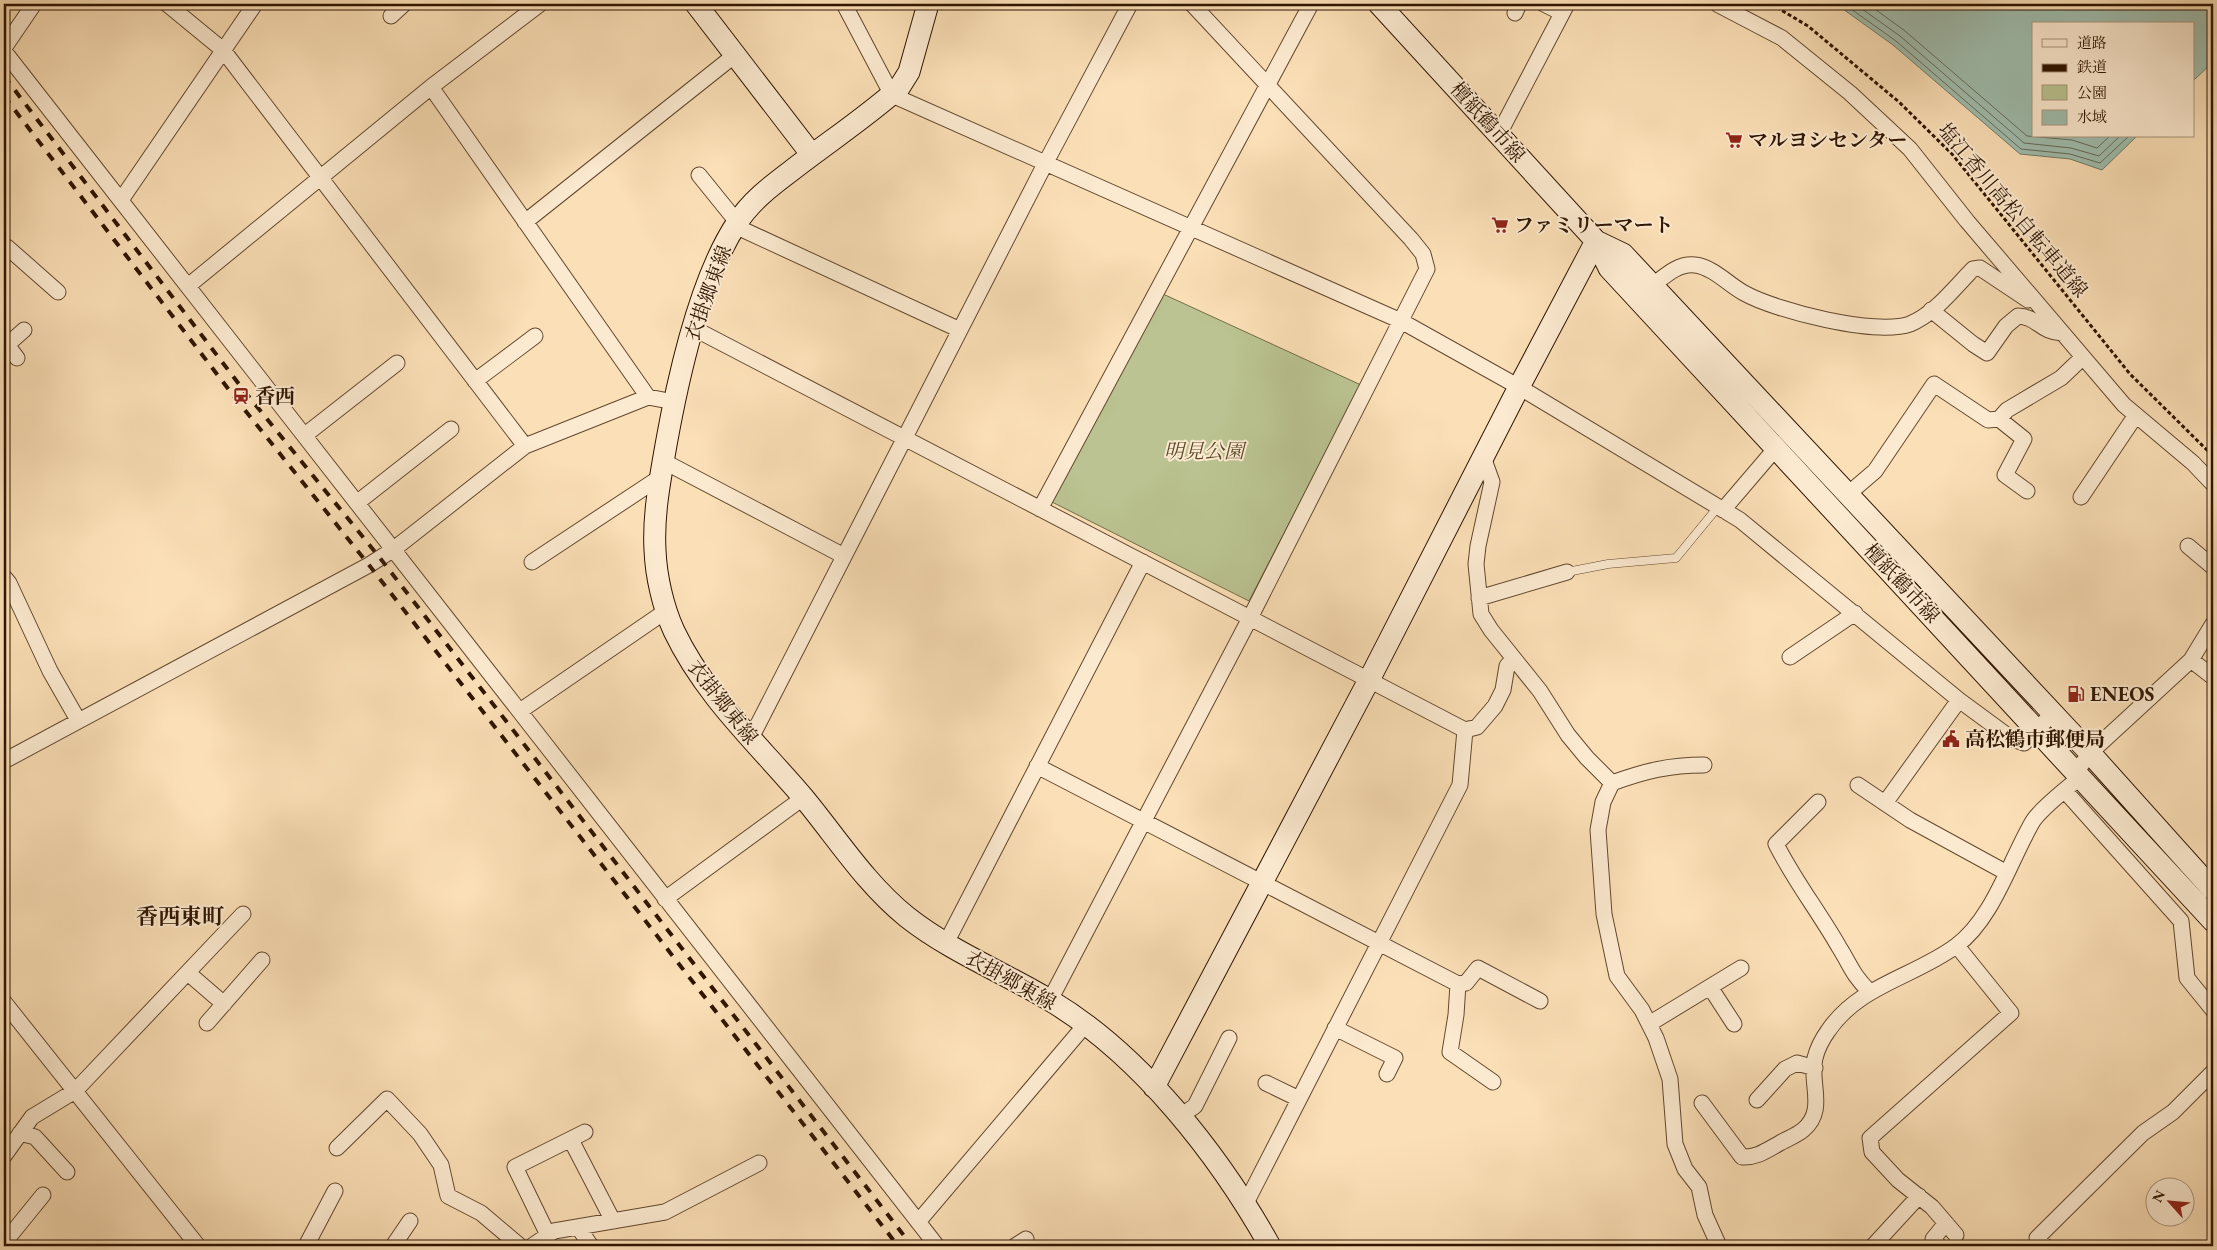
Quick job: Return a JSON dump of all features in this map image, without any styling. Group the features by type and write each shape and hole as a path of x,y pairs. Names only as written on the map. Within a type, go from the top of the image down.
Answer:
{"main road":[{"path":"696,4 812,155"},
{"name":"衣掛郷東線","path":"928,4 909,72 900,88 812,155 750,206 736,224 716,261 693,328 674,402 661,470 655,552 666,611 698,675 750,740 803,798 874,888 909,918 946,943 1050,1000 1086,1024 1112,1045 1154,1088 1217,1161 1246,1203 1270,1246"},
{"name":"檀紙鶴市線","path":"1379,4 1596,241 1609,268 1776,448 2045,722 2090,754 2206,898 2213,921"},
{"path":"1154,1088 1369,680 1518,388 1596,241"},
{"name":"檀紙鶴市線","path":"1596,241 1623,254 1847,495 2045,722 2073,780 2206,898"}],"street":[{"path":"34,4 4,49 936,1246"},
{"path":"167,4 223,50 525,446"},
{"path":"121,200 255,4"},
{"path":"392,16 404,4"},
{"path":"188,286 431,87 540,4"},
{"path":"844,4 892,95 1401,321 1518,388 1720,509 1767,541 1959,700 2012,739 2024,743 2045,722"},
{"path":"750,740 1045,164 1130,4"},
{"path":"1050,1000 1250,618 1427,269 1423,254 1192,4"},
{"path":"1040,509 1311,4"},
{"path":"1499,134 1564,8 1544,4"},
{"path":"1717,4 1782,38 1850,93 1910,149 2083,357 2136,414 2193,463 2213,484"},
{"path":"525,222 735,55"},
{"path":"431,87 648,397"},
{"path":"699,175 736,224 960,330"},
{"path":"5,246 58,292"},
{"path":"1652,286 1675,268 1695,264 1709,270 1744,293 1770,306 1814,317 1871,327 1910,324 1932,310 1973,269 1980,268 2041,308"},
{"path":"1932,310 1986,353 2006,326 2018,316 2028,317 2049,332 2062,333"},
{"path":"693,328 1465,730 1477,728 1495,706 1502,690 1508,666 1514,658"},
{"path":"18,358 5,343 24,330"},
{"path":"475,381 535,336"},
{"path":"1847,495 1875,471 1934,384 1988,420 1999,419 2007,410 2061,378 2083,357"},
{"path":"305,435 397,363"},
{"path":"4,761 258,626 394,549 525,446 648,397 674,402"},
{"path":"2081,497 2136,414"},
{"path":"1999,419 2024,439 2005,475 2027,491"},
{"path":"358,502 451,429"},
{"path":"1720,509 1776,448"},
{"path":"1483,457 1492,482 1476,564 1482,614 1540,691 1568,735 1612,784"},
{"path":"532,562 661,470 844,556"},
{"path":"2188,546 2213,567"},
{"path":"946,943 1143,562"},
{"path":"1479,598 1567,572"},
{"path":"4,577 9,583 50,671 78,720"},
{"path":"520,711 666,611"},
{"path":"1790,657 1855,613"},
{"path":"1702,1103 1742,1157 1752,1158 1803,1130 1813,1117 1817,1104 1815,1059 1828,1032 1846,1010 1869,991 1934,960 1957,946 1972,932 2007,873 2034,819 2073,780 2090,754 2190,660 2213,624"},
{"path":"2190,660 2213,678"},
{"path":"1885,803 1959,700"},
{"path":"1246,1203 1460,785 1465,730"},
{"path":"1704,765 1671,765 1640,772 1612,784 1604,802 1598,830 1604,914 1617,976 1649,1024 1656,1038 1670,1079 1675,1144 1685,1169 1699,1187 1705,1215 1719,1246"},
{"path":"1037,766 1458,984 1466,984 1478,968 1540,1001"},
{"path":"2073,780 2181,921 2187,978 2213,1010"},
{"path":"1858,785 1910,820 2007,873"},
{"path":"665,899 803,798"},
{"path":"1818,802 1776,844 1786,865 1840,948 1854,976 1869,991"},
{"path":"2181,921 2206,898"},
{"path":"4,1156 32,1117 75,1091 243,914"},
{"path":"1956,1235 1932,1207 1898,1180 1872,1152 1870,1138 2011,1013 1957,946"},
{"path":"207,1023 262,960"},
{"path":"1649,1024 1741,968"},
{"path":"188,973 224,1004"},
{"path":"1458,984 1456,1015 1450,1052 1493,1082"},
{"path":"1710,986 1734,1024"},
{"path":"4,1002 198,1246"},
{"path":"918,1222 1086,1024"},
{"path":"1335,1028 1395,1058 1387,1074"},
{"path":"1179,1117 1194,1106 1229,1038"},
{"path":"1757,1100 1785,1068 1797,1062 1815,1068"},
{"path":"2045,1246 2036,1238 2143,1133 2174,1112 2213,1072"},
{"path":"1266,1083 1299,1099"},
{"path":"337,1148 387,1099 420,1134 441,1165 448,1196 481,1213 520,1246"},
{"path":"20,1133 35,1137 67,1172"},
{"path":"548,1235 515,1167 578,1136 612,1221"},
{"path":"532,1246 554,1230 665,1212 759,1163"},
{"path":"306,1246 335,1191"},
{"path":"4,1243 43,1195"},
{"path":"1873,1246 1919,1196"},
{"path":"393,1246 410,1221"},
{"path":"1939,1246 1933,1239 1946,1224"},
{"path":"578,1226 591,1246"}],"lane":[{"path":"1567,572 1608,564 1676,558 1720,509"}],"path":[{"name":"塩江香川高松自転車道線","path":"1771,4 1815,32 1899,102 1952,154 2130,374 2213,456"}],"green space":[{"name":"明見公園","path":"1163,294 1361,385 1249,601 1052,502"}],"water":[{"path":"1836,4 2213,4 2213,62 2194,80 2194,22 2032,22 2032,138 2135,138 2102,170 2070,159 2020,154 1893,45"}],"railway":[{"path":"4,76 245,392 380,558 912,1246"},
{"path":"4,96 236,399 369,565 898,1246"}],"place":[{"name":"マルヨシセンター","path":"1734,140"},
{"name":"ファミリーマート","path":"1500,225"},
{"name":"香西","path":"241,396"},
{"name":"ENEOS","path":"2076,694"},
{"name":"高松鶴市郵便局","path":"1951,739"}],"district":[{"name":"香西東町","path":"180,916"}]}
